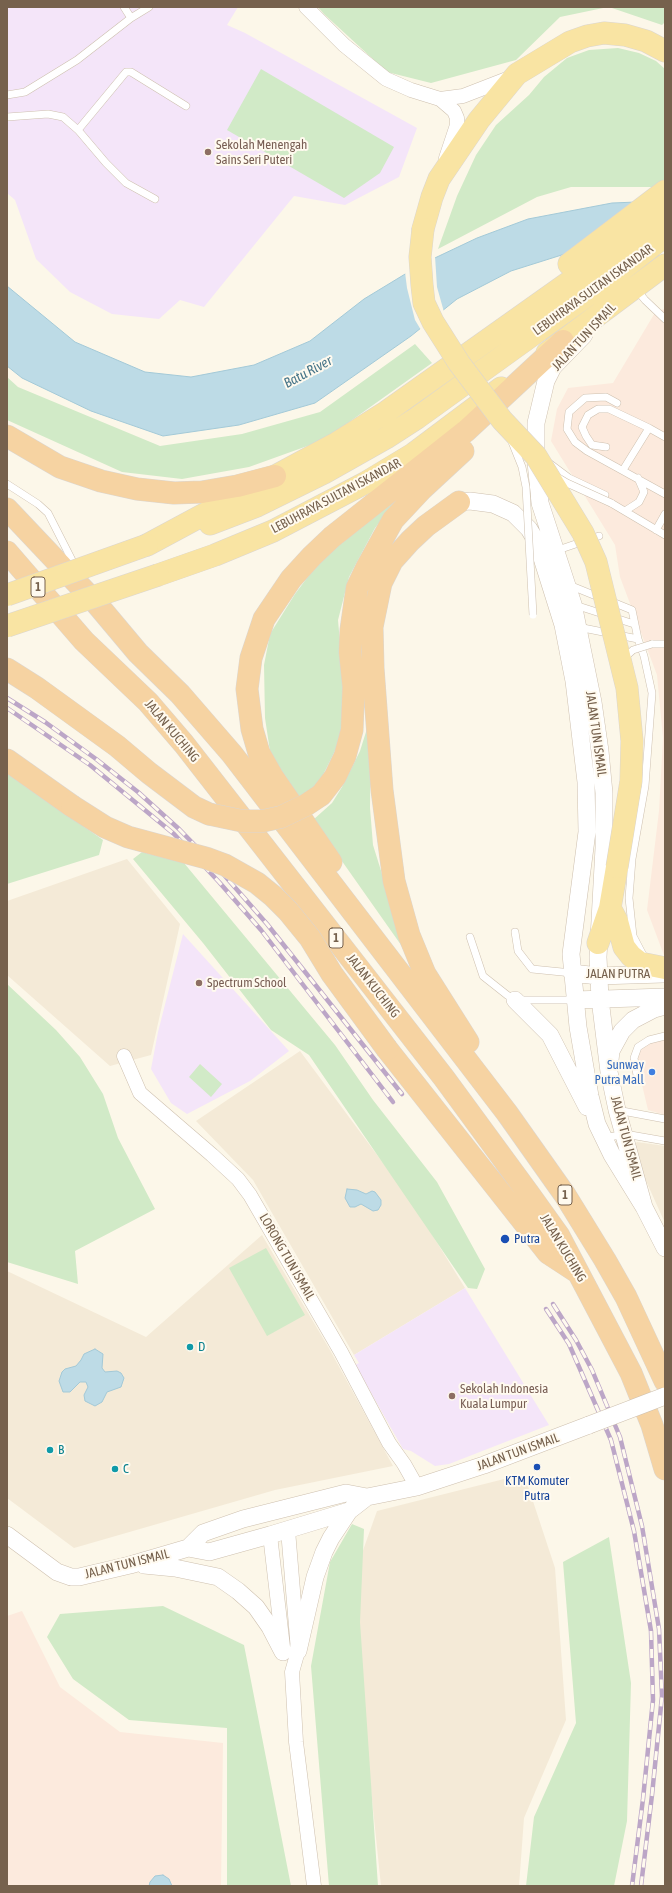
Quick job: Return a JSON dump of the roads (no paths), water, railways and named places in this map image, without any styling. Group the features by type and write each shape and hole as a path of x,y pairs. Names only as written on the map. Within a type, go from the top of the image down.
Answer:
{"highway":[{"path":"354,692 350,652 351,630 358,588 367,567 389,527 422,489 480,434 563,341"},
{"path":"409,987 405,971 272,776 259,753 252,729 247,689 251,658 267,614 291,579 312,556 332,537 466,431 563,341"},
{"path":"7,436 60,467 101,481 137,489 174,493 202,492 237,486 275,476"},
{"path":"7,669 37,688 117,746 194,807 209,814 242,821 263,821 281,817 306,805 321,795 335,777 345,756 352,730 357,636 360,618 372,580 384,555 410,523 444,504 459,502"},
{"path":"459,502 426,526 410,541 392,561 381,583 372,627 373,668 382,790 394,880 409,935 425,974 480,1060 507,1113"},
{"name":"1","path":"7,509 96,603 138,653 180,694 232,754 507,1113 565,1195 605,1260 626,1297 665,1381"},
{"name":"JALAN KUCHING","path":"7,552 22,567 68,624 148,702 184,744 444,1078 559,1236 630,1373 652,1425 665,1469"},
{"path":"7,570 68,624"},
{"path":"7,760 72,806 105,827 128,837 206,858 225,865 257,883 274,896 310,938 332,974 387,1049 548,1253 580,1274"}],"main road":[{"path":"598,944 610,908 633,761 631,715 621,662 596,562 583,533 536,455 502,420 445,343 424,303 420,272 424,230 432,197 439,179 479,120 517,74 570,42 587,36 604,33 625,35 646,41 665,51"},
{"path":"477,347 554,276 665,191"},
{"path":"147,545 335,444 386,412 665,214"},
{"name":"LEBUHRAYA SULTAN ISKANDAR","path":"7,595 222,520 257,506 356,456 416,418 617,273 665,236"},
{"name":"LEBUHRAYA SULTAN ISKANDAR","path":"7,626 216,555 273,531 391,469 659,270"},
{"path":"610,908 617,921 624,947 640,962 660,969"}],"street":[{"path":"305,7 344,45 386,78 411,90 440,99 454,111 457,126 439,179"},
{"path":"440,99 463,96 517,74"},
{"name":"JALAN TUN ISMAIL","path":"630,291 553,367 546,381 536,423 536,462 540,503 574,681 586,782 587,832 571,954 575,1000 585,1068 600,1131 612,1155 644,1207 665,1248"},
{"name":"JALAN TUN ISMAIL","path":"459,502 487,502 513,513 549,553 567,585 573,604 593,702 604,793 604,848 598,944 600,999 609,1072 617,1110 625,1134 644,1207"},
{"name":"JALAN PUTRA","path":"572,973 598,976 660,969"},
{"name":"JALAN PUTRA","path":"575,1000 665,997"},
{"path":"515,1000 550,1035 584,1103 600,1131"},
{"path":"609,1072 611,1051 622,1031 633,1020 654,1009 665,1006"},
{"name":"LORONG TUN ISMAIL","path":"124,1056 140,1093 173,1123 212,1154 238,1179 250,1195 341,1352 389,1443 404,1464 417,1487"},
{"name":"JALAN TUN ISMAIL","path":"188,1548 203,1533 243,1519 295,1505 346,1493 367,1497 417,1487 477,1467 665,1396"},
{"name":"JALAN TUN ISMAIL","path":"7,1535 57,1572 71,1577 130,1565 188,1548 209,1552 278,1529 349,1511 367,1497"},
{"path":"295,1505 278,1529 291,1651 296,1742 314,1886"},
{"path":"291,1651 324,1552 331,1538 349,1511"},
{"path":"243,1519 265,1518 278,1529"},
{"path":"130,1565 161,1566 218,1577 238,1591 256,1607 270,1627 291,1651"}],"lane":[{"path":"124,7 131,18"},
{"path":"7,95 25,92 76,60 131,18 149,7"},
{"path":"78,130 126,72 131,72 186,106"},
{"path":"7,117 48,114 63,117 78,130 106,163 126,183 155,199"},
{"path":"630,291 645,300 665,319"},
{"path":"617,403 606,397 585,398 568,412 567,429 575,442 587,451 624,470 665,494"},
{"path":"606,447 592,445 582,427 588,415 598,409 609,409 665,437"},
{"path":"502,420 522,467 526,487 533,616"},
{"path":"624,470 649,428"},
{"path":"536,455 569,478 605,495"},
{"path":"536,455 552,474 567,483 611,503 665,535"},
{"path":"625,511 639,502 644,492 638,478"},
{"path":"7,484 38,504 48,513 66,550 96,603"},
{"path":"656,530 665,514"},
{"path":"549,553 599,536"},
{"path":"567,585 632,610 634,624 644,656 652,692 645,786 632,859 629,898 633,936 640,952 660,969"},
{"path":"573,604 634,624"},
{"path":"578,627 638,639"},
{"path":"621,662 633,650 652,644 665,644"},
{"path":"515,932 518,950 532,969 572,973"},
{"path":"470,937 483,976 515,1000 575,1000"},
{"path":"638,1081 634,1058 638,1047 649,1040 665,1036"},
{"path":"617,1110 665,1119"},
{"path":"600,1131 665,1141"}],"water":[{"name":"Batu River","path":"637,202 568,253 511,271 457,299 411,336 315,403 239,425 163,436 91,411 22,378 7,366 7,286 75,342 145,372 191,377 254,365 310,341 364,299 420,265 477,238 528,219 612,203"},
{"path":"347,1189 357,1190 366,1194 372,1191 375,1192 381,1200 381,1205 378,1210 373,1211 361,1204 355,1207 350,1207 345,1198"},
{"path":"95,1349 103,1354 102,1368 105,1372 117,1371 121,1373 124,1378 121,1387 107,1392 102,1402 95,1406 85,1401 84,1395 88,1387 86,1382 80,1382 70,1392 63,1392 59,1381 62,1372 65,1369 76,1366 84,1354"},
{"path":"163,1875 169,1879 172,1886 149,1886 150,1882 155,1876"}],"railway":[{"path":"7,698 45,722 96,759 138,792 179,829 225,876 267,924 402,1094"},
{"path":"7,708 90,765 174,834 261,930 393,1102"},
{"path":"553,1304 576,1340 592,1370 620,1437 642,1526 659,1629 662,1696 641,1886"},
{"path":"546,1309 569,1344 611,1440 634,1531 651,1631 653,1700 632,1886"}],"place":[{"name":"Sekolah Menengah Sains Seri Puteri","path":"208,152"},
{"name":"Spectrum School","path":"199,983"},
{"name":"Sunway Putra Mall","path":"652,1072"},
{"name":"Putra","path":"505,1239"},
{"name":"D","path":"190,1347"},
{"name":"Sekolah Indonesia Kuala Lumpur","path":"452,1396"},
{"name":"B","path":"50,1450"},
{"name":"KTM Komuter Putra","path":"537,1467"},
{"name":"C","path":"115,1469"}]}
